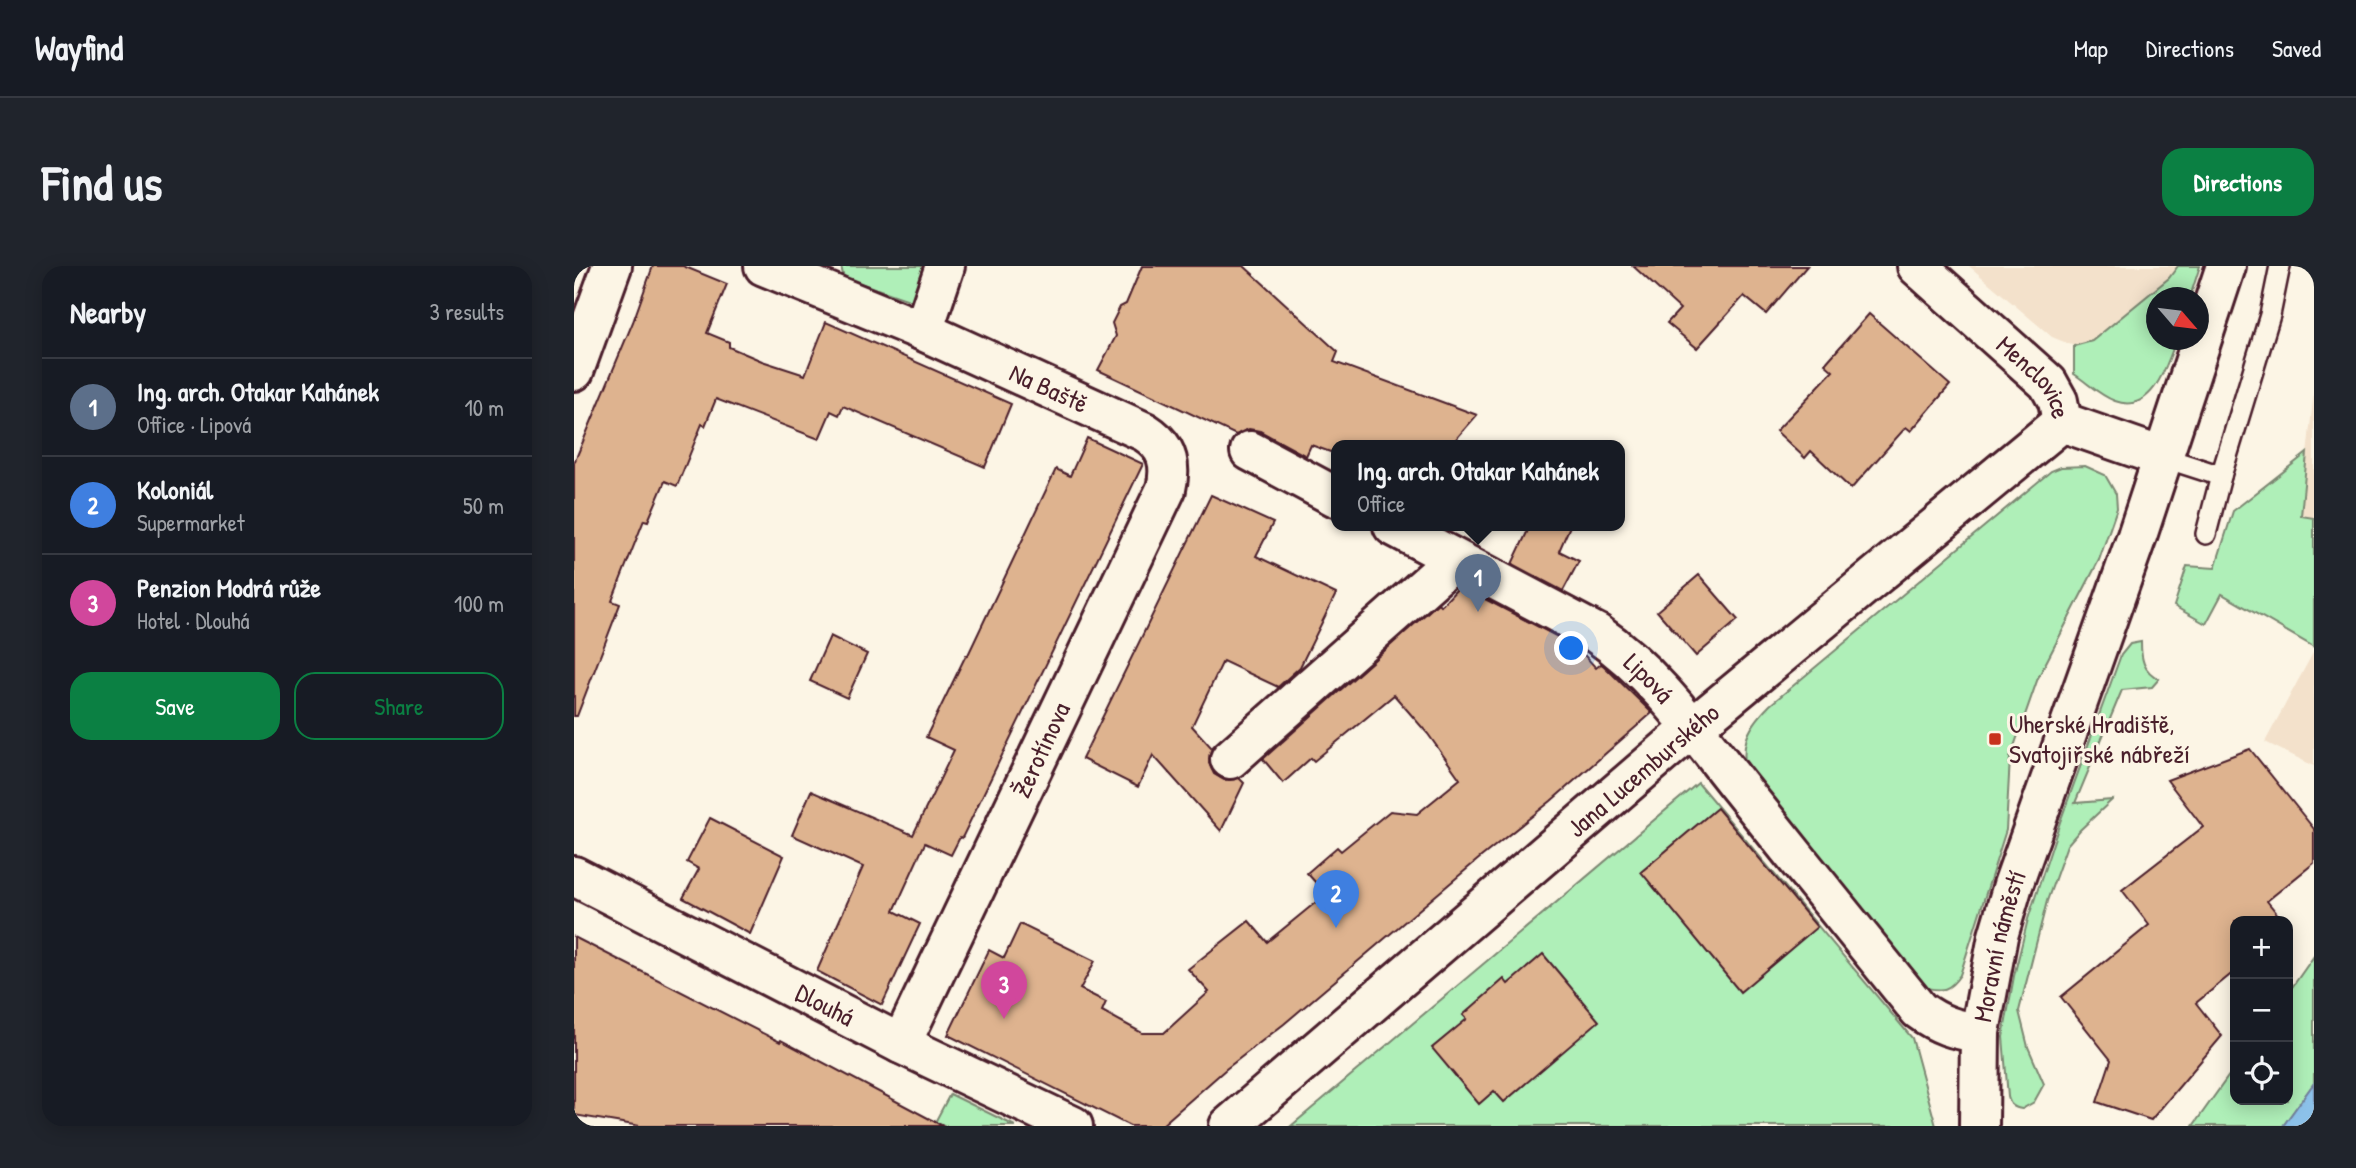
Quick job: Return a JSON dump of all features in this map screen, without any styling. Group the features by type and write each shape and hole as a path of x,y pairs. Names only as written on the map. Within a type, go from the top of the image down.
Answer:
{"street":[{"path":"574,370 612,266"},
{"name":"Na Baště","path":"764,266 822,277 923,331 1145,432 1167,453"},
{"path":"923,331 946,266"},
{"name":"Menclovice","path":"1917,266 2048,383 2058,401 2062,422 2162,457"},
{"name":"Moravní náměstí","path":"1692,729 1919,1010 1935,1022 1951,1028 1980,1032 1997,936 2013,885 2137,536 2226,266"},
{"name":"Jana Lucemburského","path":"1229,1126 1692,729 2062,422"},
{"path":"1250,452 1331,494"},
{"name":"Žerotínova","path":"901,1044 1166,489 1169,476 1167,453"},
{"name":"Lipová","path":"1402,531 1596,633 1620,650 1652,680 1692,729"},
{"path":"1230,759 1442,571 1449,556"},
{"name":"Dlouhá","path":"576,881 901,1044 1073,1126"},
{"path":"1979,1126 1980,1032"}],"lane":[{"path":"2206,534 2270,315 2280,266"},
{"path":"2162,457 2221,476"}],"shaded area":[{"path":"1969,266 2178,266 2158,287 2146,287 2146,297 2092,341 2074,346 2052,337"},
{"path":"2314,391 2314,518 2300,517"},
{"path":"2314,651 2314,766 2265,742"}],"green space":[{"path":"841,266 930,266 916,299 912,301 848,279 843,275"},
{"path":"2178,266 2200,266 2193,287 2158,287"},
{"path":"2146,297 2146,350 2172,350 2156,385 2139,401 2128,403 2109,398 2074,374 2074,346 2092,341"},
{"path":"2307,453 2301,516 2314,518 2314,647 2222,594 2206,624 2174,606 2187,566 2215,568 2233,511"},
{"path":"2085,466 2105,475 2116,494 2117,508 2099,560 2038,678 2010,758 2006,830 1960,975 1947,988 1920,987 1748,782 1744,759 1746,740 1754,723 1770,705 2051,471 2061,467"},
{"path":"2141,642 2144,664 2149,672 2159,679 2152,687 2122,690 2075,803 2112,800 2067,845 2047,901 2019,1011 2028,1047 2044,1084 2034,1102 2019,1109 2011,1104 2008,1097 2003,1037 2028,919 2121,655 2130,644"},
{"path":"1698,783 1912,1038 1936,1126 1291,1126"},
{"path":"2314,956 2314,1083 2283,1126 2193,1126 2230,1074 2230,1105 2293,1105 2293,986"},
{"path":"950,1094 1015,1126 933,1126"}],"water":[{"path":"2314,1083 2314,1126 2283,1126"}],"building":[{"path":"653,266 683,266 727,284 707,333 729,342 729,347 762,361 805,375 826,322 1011,404 985,467 843,406 839,415 831,411 819,439 716,399 705,426 702,424 677,486 665,481 648,521 644,520 612,601 620,604 577,716 574,716 574,463 633,322"},
{"path":"1142,266 1244,266 1338,352 1334,362 1477,415 1455,440 1331,440 1331,452 1311,445 1306,456 1260,431 1249,429 1236,435 1098,370 1116,336 1112,323 1120,307 1126,304"},
{"path":"1633,266 1807,266 1766,314 1744,296 1697,348 1667,323 1680,309"},
{"path":"1869,314 1950,385 1911,431 1906,427 1851,489 1811,451 1805,458 1776,431 1833,371 1825,364"},
{"path":"1087,438 1143,464 962,838 960,837 951,855 925,843 894,911 920,924 882,1005 817,971 863,867 792,835 811,791 913,835 954,750 926,737 1056,469 1070,476"},
{"path":"1211,495 1273,523 1256,556 1336,594 1300,667 1278,687 1223,661 1192,726 1212,748 1209,763 1214,774 1224,780 1239,778 1244,783 1221,831 1153,755 1138,787 1082,759"},
{"path":"1528,531 1568,531 1559,551 1579,561 1563,591 1512,564"},
{"path":"1699,575 1738,620 1696,656 1657,611"},
{"path":"1460,586 1577,647 1596,668 1601,664 1604,666 1652,713 1551,801 1284,1024 1226,1069 1161,1126 1130,1126 948,1035 989,950 1004,958 1020,924 1095,961 1080,989 1106,1002 1102,1011 1142,1033 1164,1033 1209,992 1188,969 1249,921 1267,942 1326,894 1307,873 1337,847 1341,851 1390,811 1417,814 1460,779 1428,734 1394,695 1314,761 1311,758 1283,783 1263,759 1438,603 1441,606"},
{"path":"830,636 867,654 847,698 810,681"},
{"path":"2250,749 2314,829 2314,863 2267,901 2279,916 2230,916 2230,975 2196,1003 2222,1036 2151,1120 2097,1102 2111,1060 2061,997 2149,925 2122,890 2203,827 2167,780"},
{"path":"1717,808 1817,927 1740,992 1641,872"},
{"path":"710,818 784,856 750,934 683,898 699,869 687,862"},
{"path":"574,937 780,1042 781,1040 943,1126 640,1126 574,1115"},
{"path":"1543,954 1599,1021 1504,1102 1494,1091 1479,1104 1432,1048 1467,1019 1463,1015 1504,979 1508,984"}],"place":[{"name":"Ing. arch. Otakar Kahánek","path":"1478,612"},
{"name":"Uherské Hradiště, Svatojiřské nábřeží","path":"1995,739"},
{"name":"Koloniál","path":"1336,928"},
{"name":"Penzion Modrá růže","path":"1004,1019"}]}
